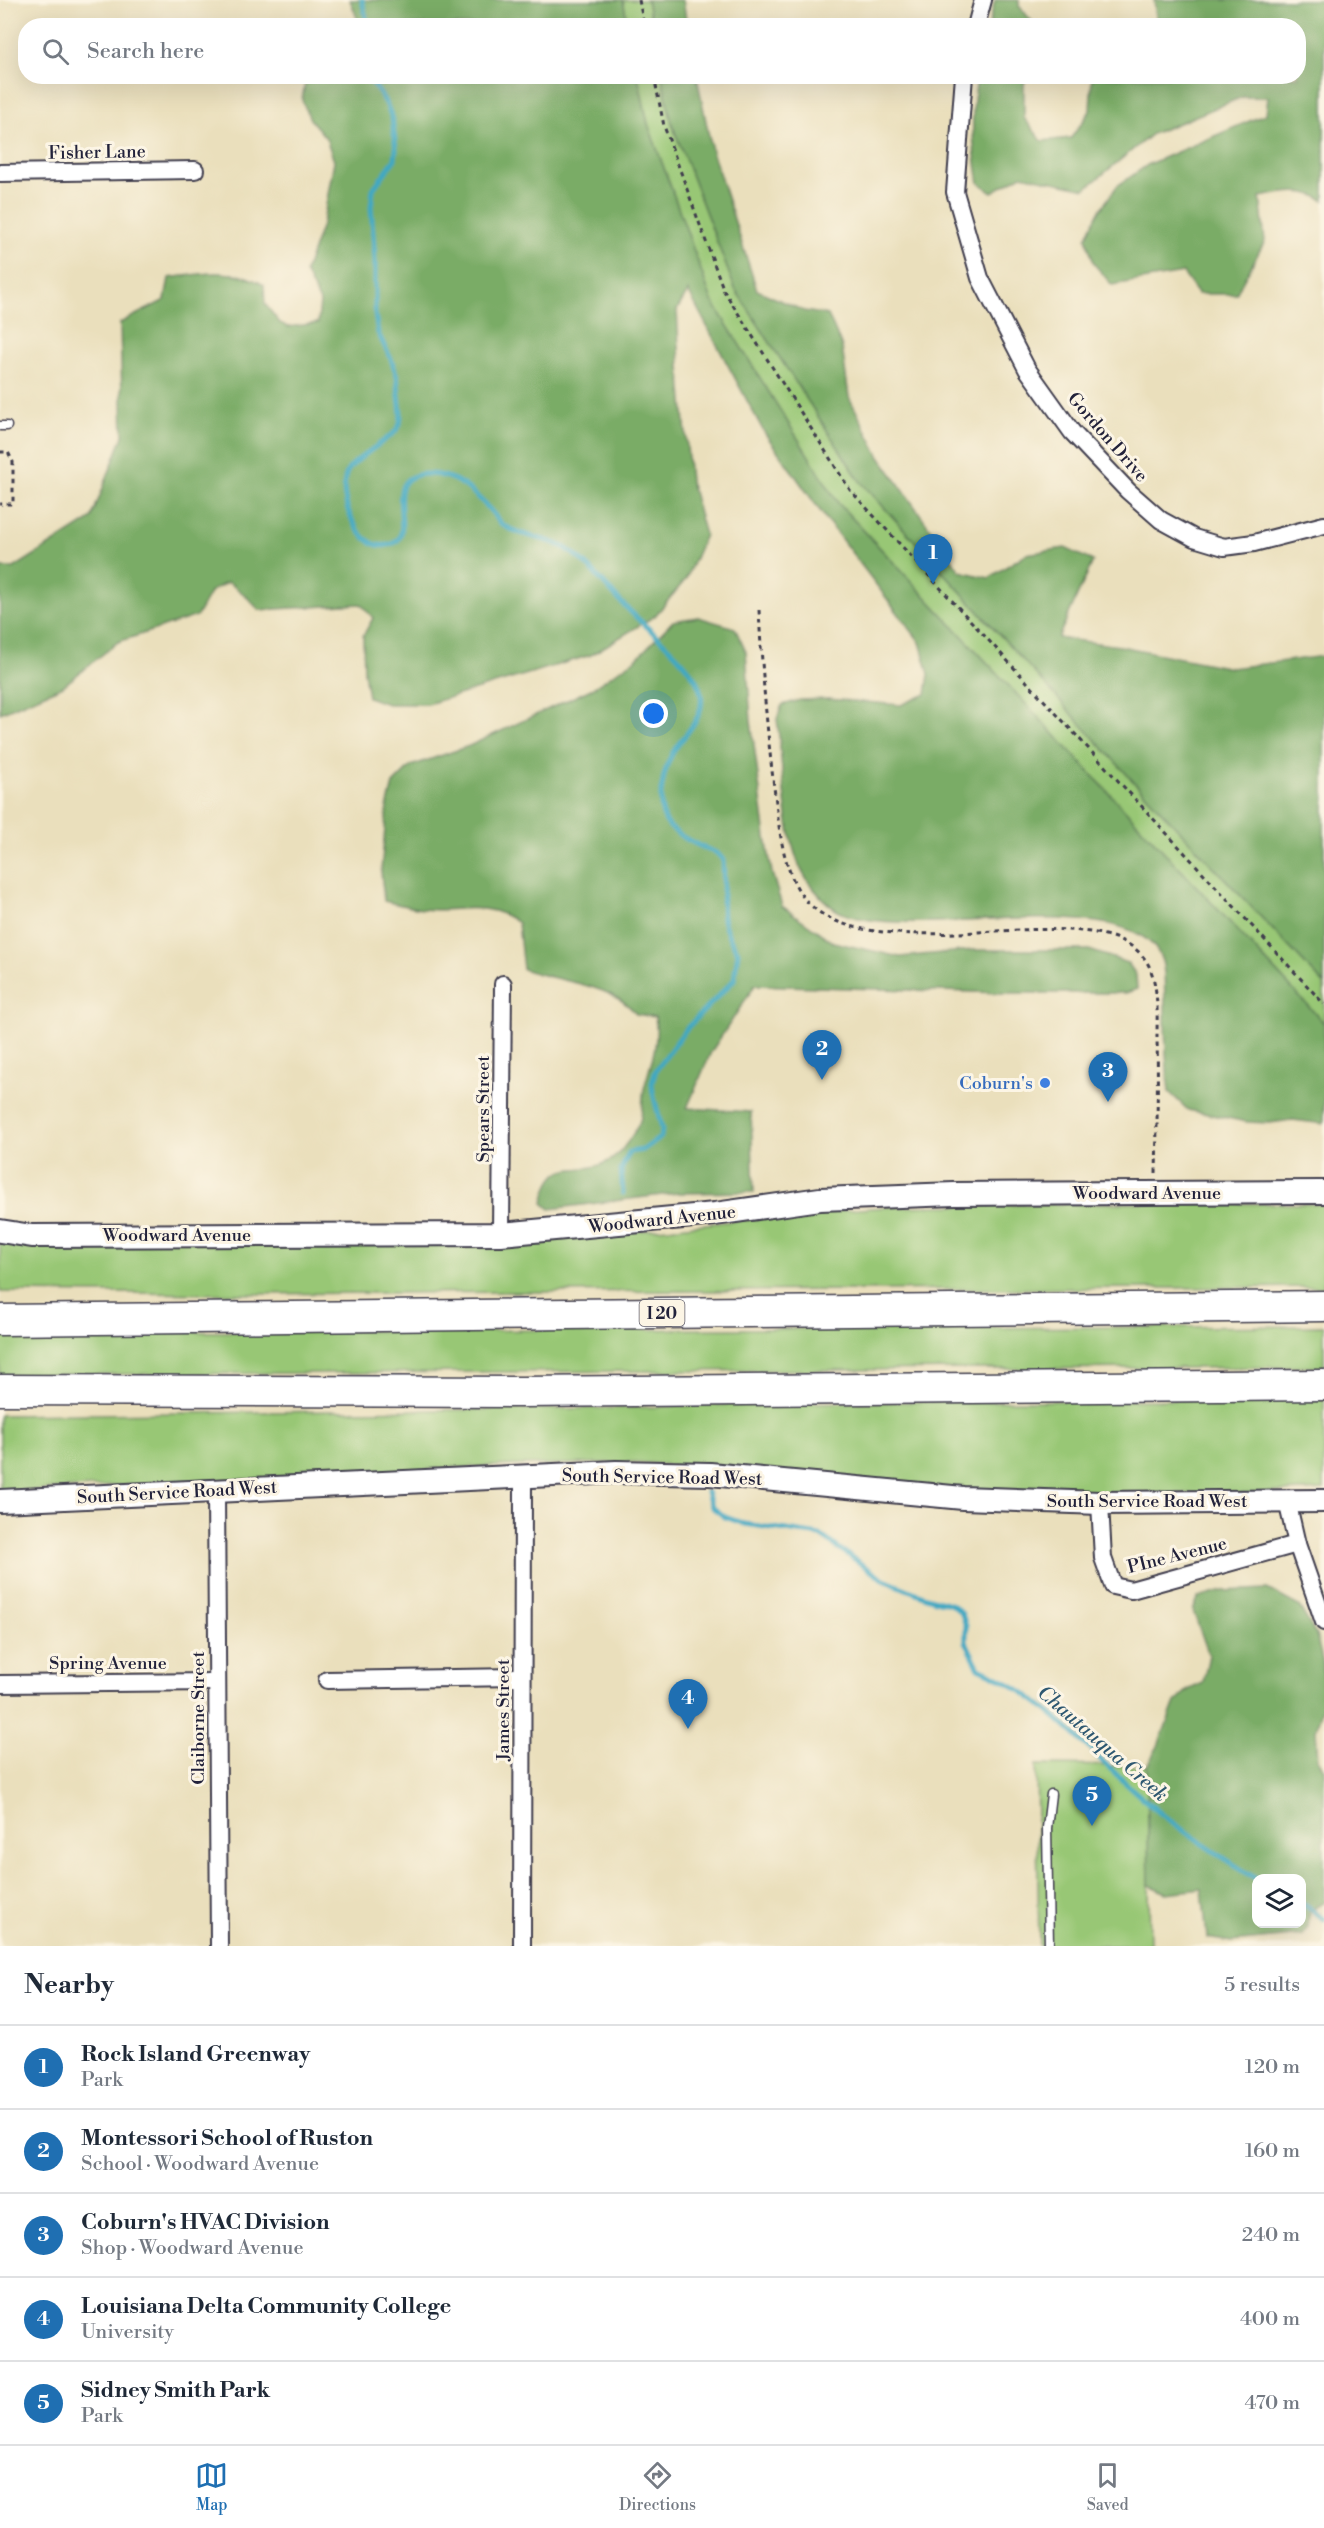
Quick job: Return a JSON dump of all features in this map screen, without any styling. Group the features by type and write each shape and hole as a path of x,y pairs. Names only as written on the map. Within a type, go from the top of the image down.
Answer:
{"highway":[{"name":"I 20","path":"0,1320 1324,1306"},
{"path":"0,1307 144,1318"},
{"path":"0,1390 535,1392 1324,1385"},
{"path":"0,1398 74,1389"}],"main road":[{"name":"Woodward Avenue","path":"0,1231 32,1236 501,1234 715,1214 820,1199 954,1194 1324,1192"},
{"name":"South Service Road West","path":"0,1501 616,1472 710,1474 963,1498 1100,1503 1324,1501"}],"street":[{"path":"978,18 983,0"},
{"name":"Gordon Drive","path":"963,84 955,192 980,279 1027,369 1072,432 1128,491 1161,520 1194,538 1224,548 1254,543 1324,525"},
{"name":"Fisher Lane","path":"0,173 195,170"},
{"name":"Spears Street","path":"501,1234 503,984"},
{"name":"James Street","path":"522,1946 523,1475"},
{"name":"Claiborne Street","path":"216,1491 219,1946"},
{"path":"1287,1501 1297,1544 1324,1622"},
{"name":"PIne Avenue","path":"1100,1503 1102,1558 1113,1586 1131,1590 1297,1544"},
{"path":"327,1680 522,1677"},
{"name":"Spring Avenue","path":"0,1684 217,1682"}],"lane":[{"path":"1049,1946 1046,1872 1050,1794"}],"path":[{"path":"639,0 642,18"},
{"path":"656,84 664,126 724,291 850,490 1324,1004"},
{"path":"0,452 8,452 13,462 13,504 0,504"},
{"path":"759,610 767,733 776,802 788,864 800,893 822,913 836,921 862,928 947,933 1083,931 1114,937 1137,949 1150,968 1157,1002 1158,1104 1155,1193"}],"green space":[{"path":"350,0 623,0 627,18 357,18"},
{"path":"623,0 647,0 651,18 627,18"},
{"path":"647,0 683,0 686,18 651,18"},
{"path":"995,0 1019,0 1019,6 1029,18 991,18"},
{"path":"1154,0 1324,0 1324,201 1301,193 1260,197 1265,241 1236,294 1198,294 1183,273 1112,285 1094,264 1086,238 1098,213 1117,186 1149,164 1266,114 1268,97 1242,97 1152,134 1085,189 1022,175 992,192 979,183 973,130 976,84 1024,84 1024,118 1042,141 1071,138 1090,111 1092,84 1306,84 1306,18 1156,18"},
{"path":"305,84 639,84 648,124 712,301 838,503 1324,1023 1324,1124 1293,1120 1269,1123 1247,1122 1188,1110 1169,1092 1163,966 1162,961 1144,937 1111,924 1067,919 913,922 870,920 838,911 811,885 797,860 788,821 777,719 782,705 800,700 828,699 901,705 926,694 929,674 920,642 826,519 764,432 688,291 677,310 680,366 690,481 705,535 686,579 655,616 591,655 428,704 387,704 368,697 364,672 363,636 373,618 361,604 259,610 228,582 211,591 197,616 118,642 63,686 0,713 0,568 14,568 91,519 123,436 120,323 165,300 169,278 218,273 253,279 264,285 265,304 280,323 288,327 318,323 320,302 305,272 323,222 334,161 326,138 310,119 302,100"},
{"path":"639,84 663,84 672,124 735,289 860,481 1133,781 1324,984 1324,1023 838,503 712,301 648,124"},
{"path":"663,84 698,84 712,151 757,290 804,311 828,315 842,347 849,397 880,457 960,571 989,578 1026,554 1065,548 1093,561 1058,638 1120,646 1231,668 1324,656 1324,984 1133,781 860,481 735,289 672,124"},
{"path":"698,617 735,628 746,652 751,721 766,838 772,873 782,906 833,942 900,957 973,950 1089,950 1128,963 1136,975 1137,989 1126,993 1002,993 755,985 711,1052 687,1108 751,1112 754,1192 678,1193 550,1209 543,1203 553,1177 560,1172 597,1166 613,1159 627,1143 638,1125 655,1045 655,1017 636,1014 626,1004 599,990 523,969 518,923 495,911 422,909 384,901 381,871 387,808 393,784 411,766 469,746 591,689 636,659 673,621"},
{"path":"1106,1203 1324,1204 1324,1287 230,1294 0,1292 0,1240 601,1235 886,1207"},
{"path":"1324,1326 1324,1367 0,1375 0,1333"},
{"path":"1324,1399 1324,1490 1238,1494 994,1492 635,1462 493,1466 0,1492 0,1415 625,1408 771,1403"},
{"path":"1267,1589 1299,1606 1316,1635 1323,1663 1324,1703 1316,1730 1318,1760 1324,1769 1324,1902 1310,1911 1308,1927 1303,1935 1231,1942 1207,1938 1202,1889 1166,1893 1149,1885 1147,1766 1158,1746 1175,1702 1188,1690 1203,1683 1209,1655 1193,1611 1198,1598 1223,1591"},
{"path":"1036,1765 1147,1766 1150,1946 1039,1946"}],"waterway":[{"name":"Chautauqua Creek","path":"362,0 366,18"},
{"name":"Chautauqua Creek","path":"373,84 386,103 392,118 396,149 395,159 373,189 371,207 375,259 375,314 378,333 397,376 401,414 400,424 395,432 361,457 347,472 344,483 345,495 353,522 360,533 370,541 380,545 392,544 399,538 402,529 400,506 404,484 412,477 427,474 456,480 478,497 503,525 518,533 560,545 576,555 679,658 696,680 702,698 696,721 672,754 664,775 662,809 670,827 692,842 717,853 723,860 723,917 730,939 738,952 734,980 686,1029 656,1070 652,1083 662,1129 661,1137 643,1150 629,1152 621,1170 623,1193"},
{"name":"Chautauqua Creek","path":"707,1492 712,1507 725,1517 745,1524 820,1535 884,1580 953,1605 962,1614 966,1626 966,1642 979,1668 1002,1679 1045,1708 1154,1808 1196,1840 1252,1876"},
{"name":"Chautauqua Creek","path":"1306,1906 1324,1919"}],"place":[{"name":"Rock Island Greenway","path":"933,584"},
{"name":"Montessori School of Ruston","path":"822,1080"},
{"name":"Coburn's","path":"1045,1083"},
{"name":"Coburn's HVAC Division","path":"1108,1102"},
{"name":"Louisiana Delta Community College","path":"688,1729"},
{"name":"Sidney Smith Park","path":"1092,1826"}]}
